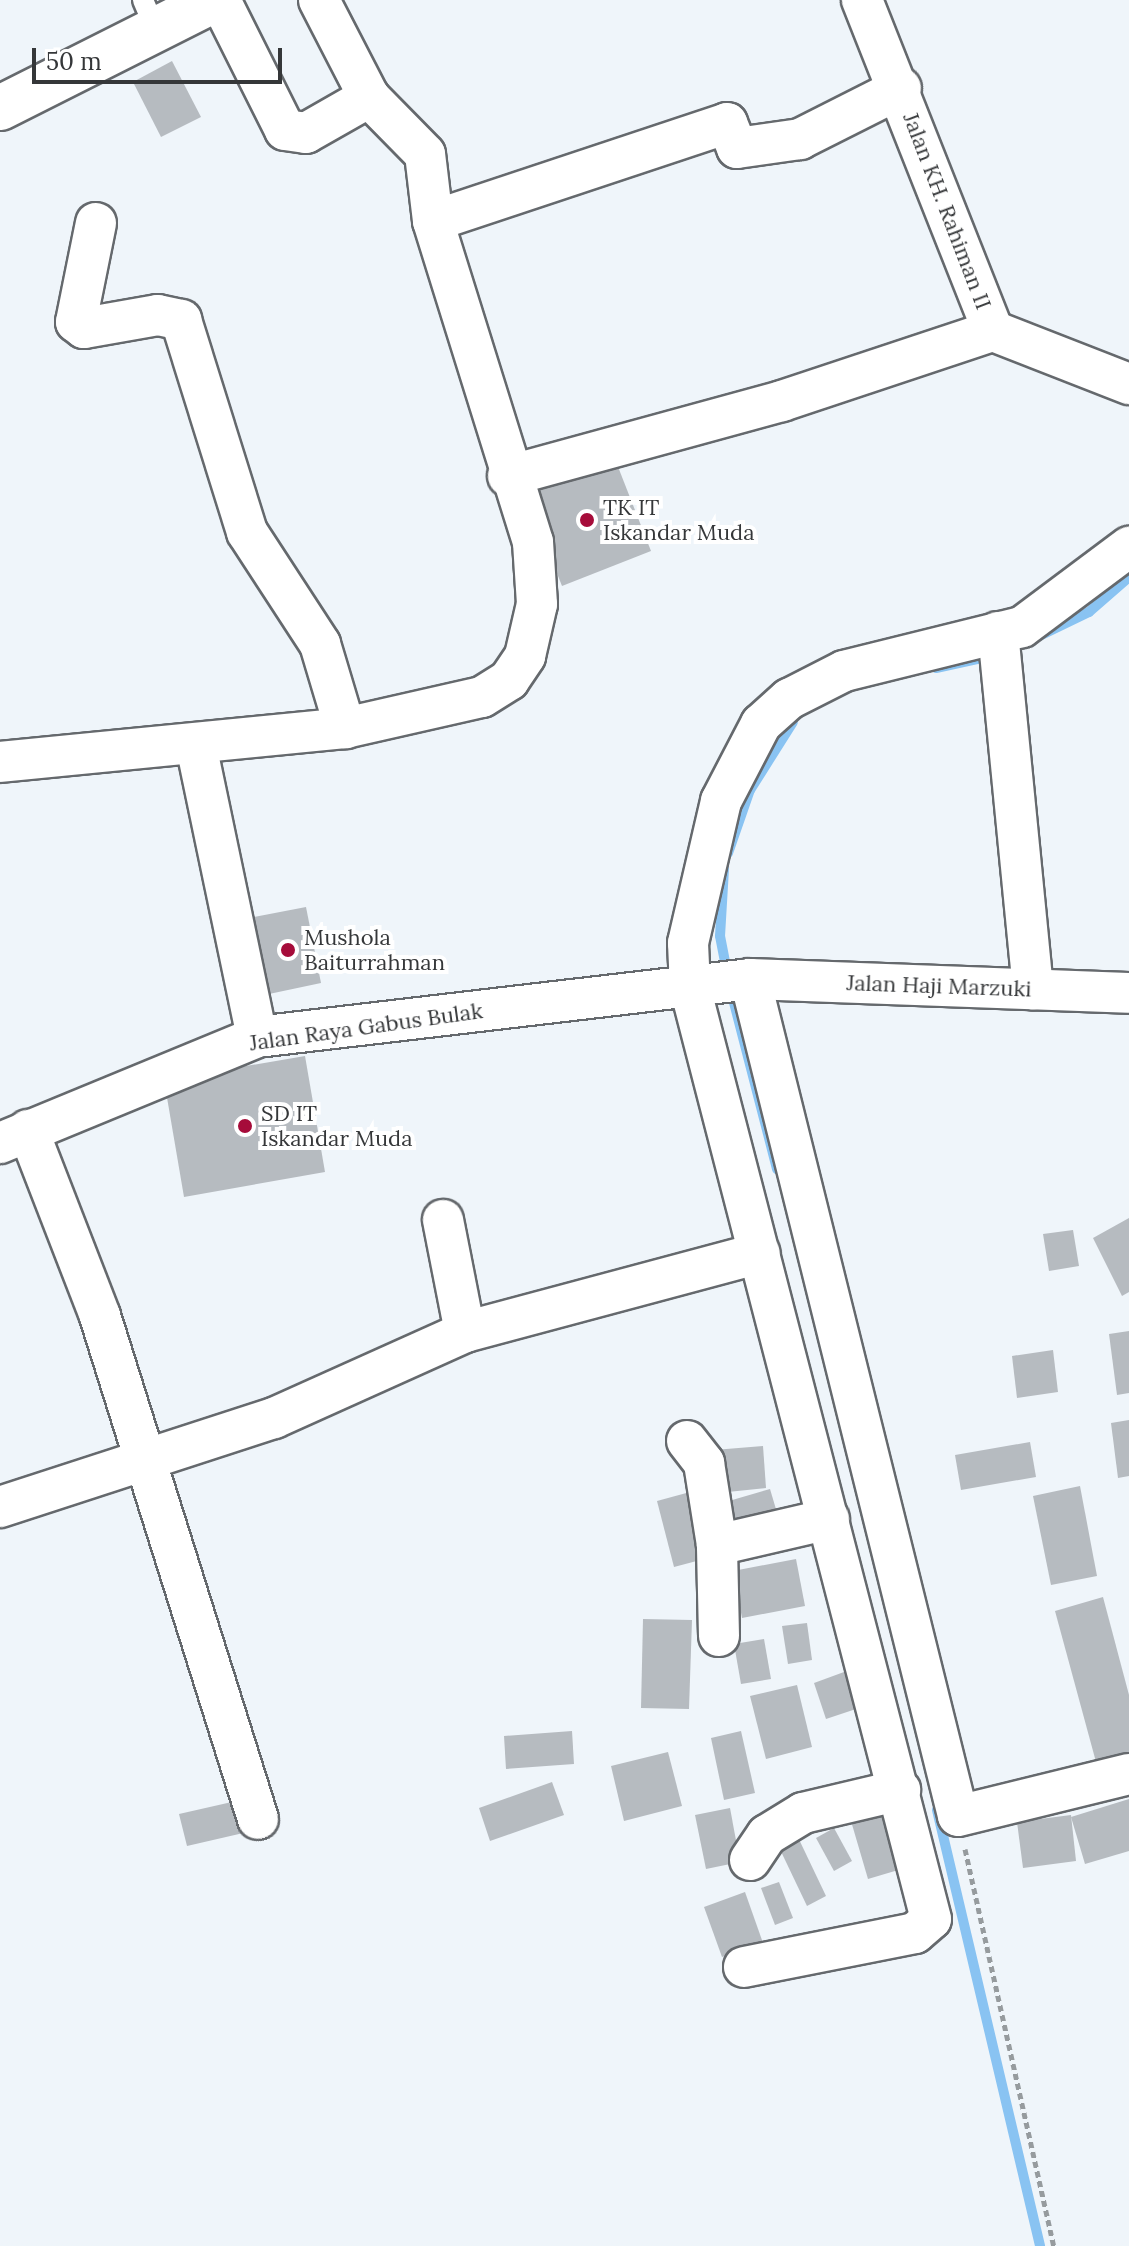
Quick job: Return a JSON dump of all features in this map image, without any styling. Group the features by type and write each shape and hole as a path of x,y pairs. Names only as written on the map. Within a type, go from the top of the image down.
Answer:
{"street":[{"path":"0,108 149,14 218,0 285,130 306,133 369,97"},
{"path":"0,762 345,728 482,697 509,680 525,656 537,604 533,542 508,476 433,221 425,154 369,97 319,0"},
{"name":"Jalan KH. Rahiman II","path":"862,0 901,88 993,331 1129,384"},
{"path":"433,221 727,123 737,148 800,139 901,88"},
{"path":"96,223 76,322 84,328 158,315 181,320 247,532 320,644 345,728"},
{"path":"508,476 782,401 993,331"},
{"path":"744,1967 915,1933 928,1924 930,1900 690,987 688,943 714,826 761,724 789,699 844,671 1022,627 1129,547"},
{"path":"998,632 1033,989"},
{"path":"196,745 257,1037"},
{"path":"750,979 958,1816 1129,1774"},
{"name":"Jalan Raya Gabus Bulak","path":"14,1136 257,1037 750,979"},
{"name":"Jalan Haji Marzuki","path":"750,979 1129,993"},
{"path":"14,1136 100,1316 258,1819"},
{"path":"443,1220 465,1332"},
{"path":"0,1507 274,1418 465,1332 760,1253"},
{"path":"687,1441 704,1463 717,1545 719,1636"},
{"path":"717,1545 829,1519"},
{"path":"750,1860 767,1835 803,1813 900,1790"}],"path":[{"path":"958,1816 1054,2246"}],"building":[{"path":"172,61 201,117 161,137 133,82"},
{"name":"TK IT Iskandar Muda","path":"613,454 651,551 562,586 524,489"},
{"name":"Mushola Baiturrahman","path":"306,907 321,983 269,994 254,917"},
{"name":"SD IT Iskandar Muda","path":"305,1056 325,1172 184,1197 164,1080"},
{"path":"1129,1218 1129,1292 1122,1296 1093,1238"},
{"path":"1073,1230 1079,1266 1049,1271 1043,1234"},
{"path":"1129,1331 1129,1393 1117,1395 1109,1334"},
{"path":"1053,1350 1058,1392 1017,1398 1012,1356"},
{"path":"1129,1420 1129,1476 1118,1478 1111,1423"},
{"path":"1030,1442 1036,1477 961,1490 955,1455"},
{"path":"763,1446 766,1488 718,1493 714,1450"},
{"path":"1080,1486 1097,1576 1051,1585 1033,1496"},
{"path":"770,1489 778,1516 730,1530 722,1503"},
{"path":"690,1492 708,1558 674,1567 657,1501"},
{"path":"796,1559 805,1606 742,1618 733,1571"},
{"path":"1103,1597 1129,1695 1129,1765 1099,1773 1055,1611"},
{"path":"643,1619 692,1620 689,1709 641,1708"},
{"path":"807,1623 812,1660 788,1664 782,1626"},
{"path":"764,1639 771,1679 741,1684 734,1644"},
{"path":"844,1672 856,1709 826,1719 814,1683"},
{"path":"797,1685 812,1747 766,1759 750,1696"},
{"path":"572,1731 574,1764 506,1769 504,1736"},
{"path":"741,1731 755,1793 724,1800 711,1738"},
{"path":"668,1752 682,1806 624,1821 611,1766"},
{"path":"552,1782 564,1815 490,1841 479,1808"},
{"path":"245,1799 252,1831 187,1846 179,1814"},
{"path":"1129,1799 1129,1851 1085,1864 1071,1817"},
{"path":"730,1808 740,1862 706,1869 695,1815"},
{"path":"888,1810 905,1868 868,1879 851,1821"},
{"path":"1071,1815 1076,1861 1023,1868 1017,1822"},
{"path":"834,1828 852,1861 834,1871 816,1838"},
{"path":"795,1831 826,1896 807,1906 776,1841"},
{"path":"779,1882 793,1918 775,1925 761,1888"},
{"path":"745,1892 763,1943 722,1957 704,1907"}],"waterway":[{"path":"1006,652 1089,612 1129,577"},
{"path":"936,668 991,656"},
{"path":"728,853 750,790 793,722"},
{"path":"724,869 720,936 727,972"},
{"path":"731,991 777,1169"},
{"path":"937,1810 1040,2246"}],"place":[{"name":"TK IT Iskandar Muda","path":"587,520"},
{"name":"Mushola Baiturrahman","path":"288,950"},
{"name":"SD IT Iskandar Muda","path":"245,1126"}]}
